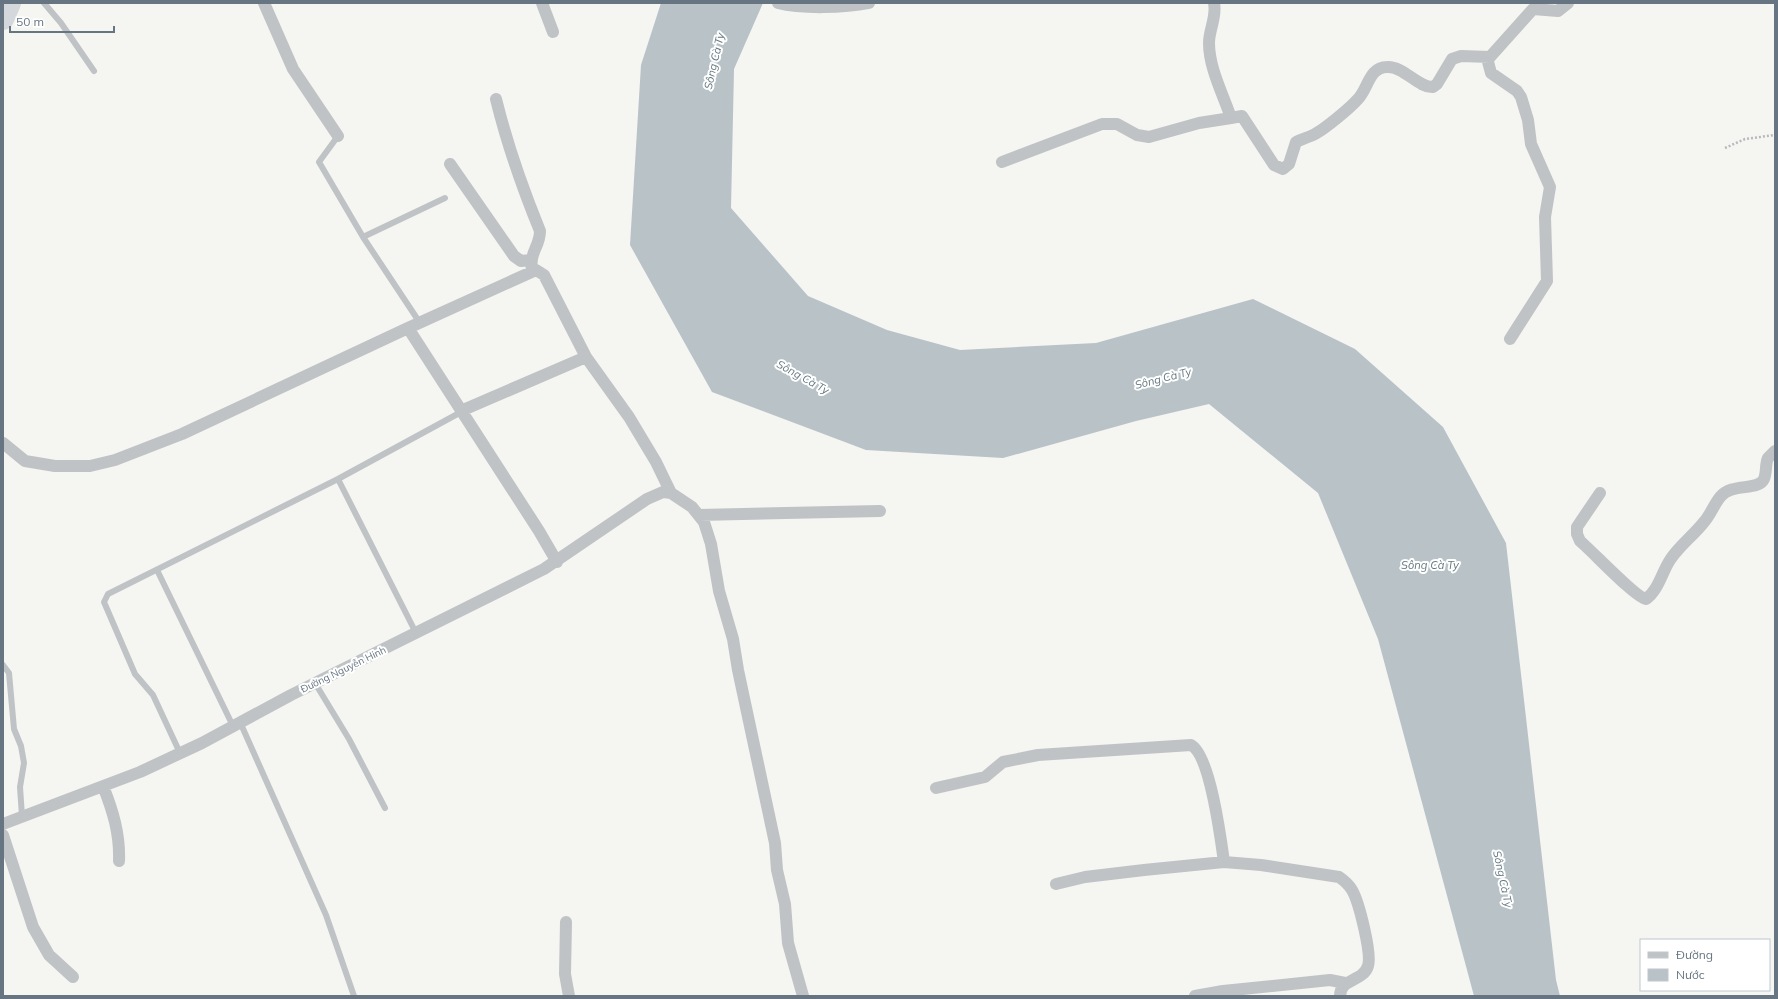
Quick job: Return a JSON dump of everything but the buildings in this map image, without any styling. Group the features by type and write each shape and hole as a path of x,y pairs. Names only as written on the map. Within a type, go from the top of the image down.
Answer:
{"highway":[{"path":"3,19 10,3"}],"street":[{"path":"264,3 293,68 338,136"},
{"path":"542,3 553,32"},
{"path":"778,3 788,6 858,6 869,3"},
{"path":"1214,3 1215,15 1209,37 1210,56 1231,118"},
{"path":"1002,162 1102,124 1117,124 1137,135 1149,137 1199,123 1242,116 1274,165 1283,169 1289,164 1296,142 1316,133 1358,99 1371,76 1379,68 1385,66 1399,69 1430,88 1436,86 1449,62 1455,58 1461,56 1487,58 1493,54 1533,9 1558,11 1568,3"},
{"path":"1487,58 1491,73 1517,91 1521,97 1528,120 1531,144 1550,187 1545,217 1547,281 1510,339"},
{"path":"3,443 25,461 55,466 90,466 115,460 182,434 414,325 532,266 540,237 540,231 521,186 506,139 496,99"},
{"path":"450,164 514,256 544,275 586,357 629,417 656,462 671,493 692,507 704,522 711,544 719,591 733,639 738,670 775,843 777,870 785,904 788,943 803,996"},
{"path":"414,325 463,410 539,531 556,562"},
{"path":"463,410 586,357"},
{"path":"1600,493 1577,527 1577,534 1580,541 1626,585 1640,597 1646,599 1651,596 1664,569 1672,557 1705,521 1721,496 1731,488 1751,486 1761,482 1764,478 1768,458 1775,452"},
{"name":"Đường Nguyễn Hinh","path":"3,824 146,770 180,754 316,683 556,562 647,499 663,492 671,493"},
{"path":"699,515 880,511"},
{"path":"936,788 986,777 1003,762 1038,755 1191,745 1198,752 1210,786 1224,862"},
{"path":"103,786 117,825 120,846 119,861"},
{"path":"3,835 33,928 49,955 73,977"},
{"path":"1056,884 1085,877 1136,870 1224,862 1326,875 1344,880 1356,898 1368,947 1369,958 1368,966 1362,975 1345,983 1340,990 1340,996"},
{"path":"566,922 565,974 569,996"},
{"path":"1195,996 1223,991 1330,980 1345,983"}],"lane":[{"path":"44,3 61,23 94,71"},
{"path":"338,136 319,162 414,325"},
{"path":"363,236 445,198"},
{"path":"180,754 152,695 135,674 104,602 108,594 338,479 463,410"},
{"path":"338,479 416,633"},
{"path":"157,570 236,724 326,915 354,996"},
{"path":"3,665 9,672 14,729 21,746 24,763 20,787 22,816"},
{"path":"316,683 349,739 385,808"}],"path":[{"path":"1725,148 1745,139 1775,135"}],"water":[{"name":"Sông Cà Ty","path":"661,3 763,3 734,69 731,208 808,296 887,330 960,350 1096,343 1253,299 1355,349 1443,427 1506,543 1556,980 1560,996 1474,996 1378,639 1318,493 1209,404 1136,421 1003,458 866,450 712,392 630,245 641,65"}]}
